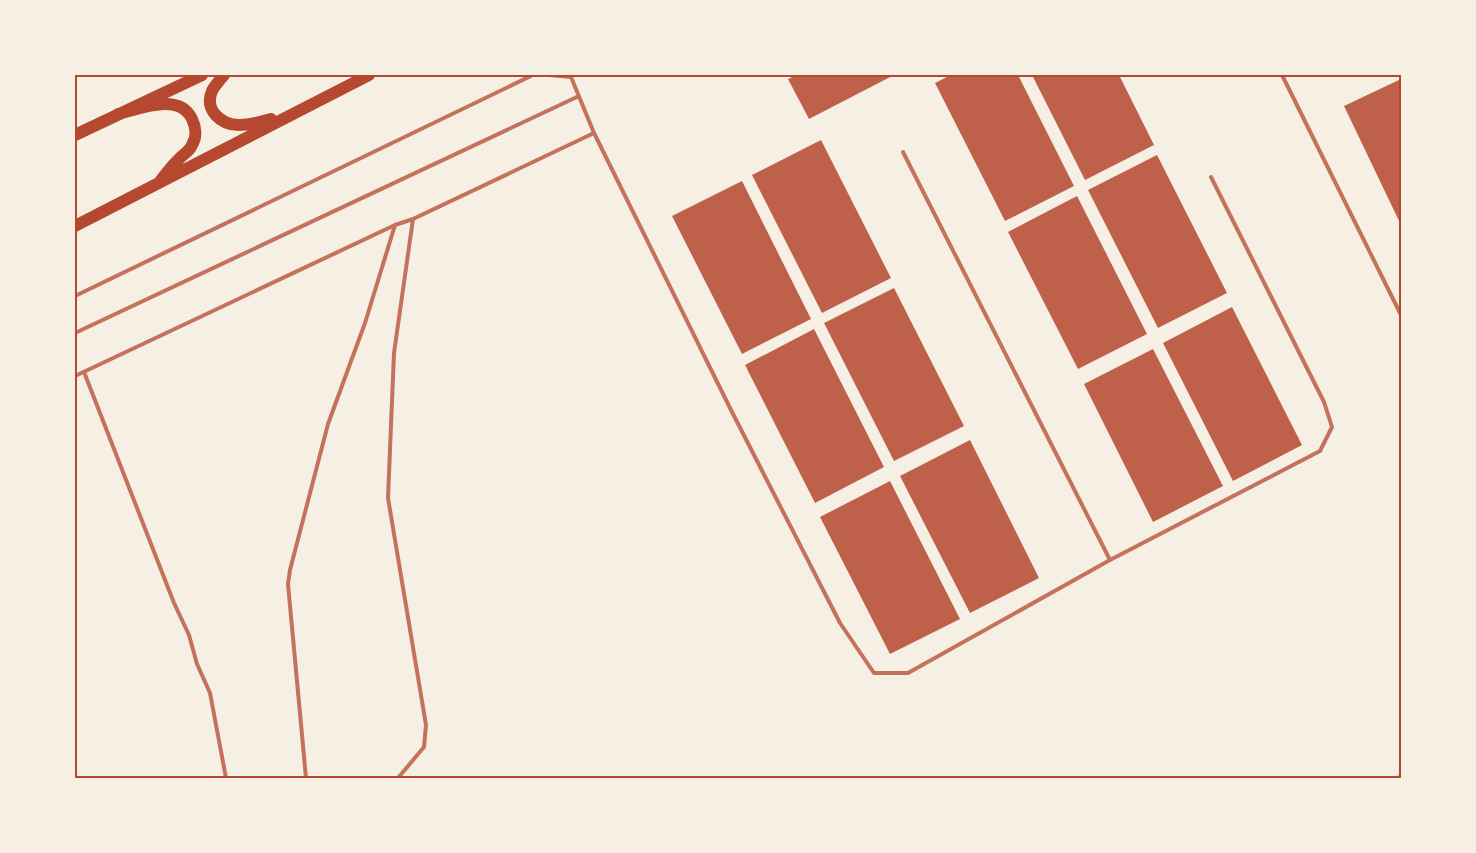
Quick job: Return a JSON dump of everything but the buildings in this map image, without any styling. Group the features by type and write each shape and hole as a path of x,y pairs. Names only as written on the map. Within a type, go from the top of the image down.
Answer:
{"main road":[{"path":"75,135 202,75"},
{"path":"224,75 211,92 210,104 213,113 220,119 238,125 250,124 300,109"},
{"path":"75,226 368,75"},
{"path":"118,114 164,104 179,105 189,113 195,124 196,136 192,147 178,160 158,184"}],"lane":[{"path":"75,296 533,75"},
{"path":"549,75 571,77 594,132 731,410 840,623 874,673 908,674 1110,560 1320,451 1332,427 1324,402 1211,178"},
{"path":"1282,75 1401,316"},
{"path":"75,333 579,96"},
{"path":"75,376 594,132"},
{"path":"903,152 1110,560"},
{"path":"398,778 424,747 426,725 388,498 394,353 412,219"},
{"path":"306,778 288,584 290,570 328,424 365,323 395,225"},
{"path":"84,372 174,603 189,635 197,664 210,693 226,778"}]}
